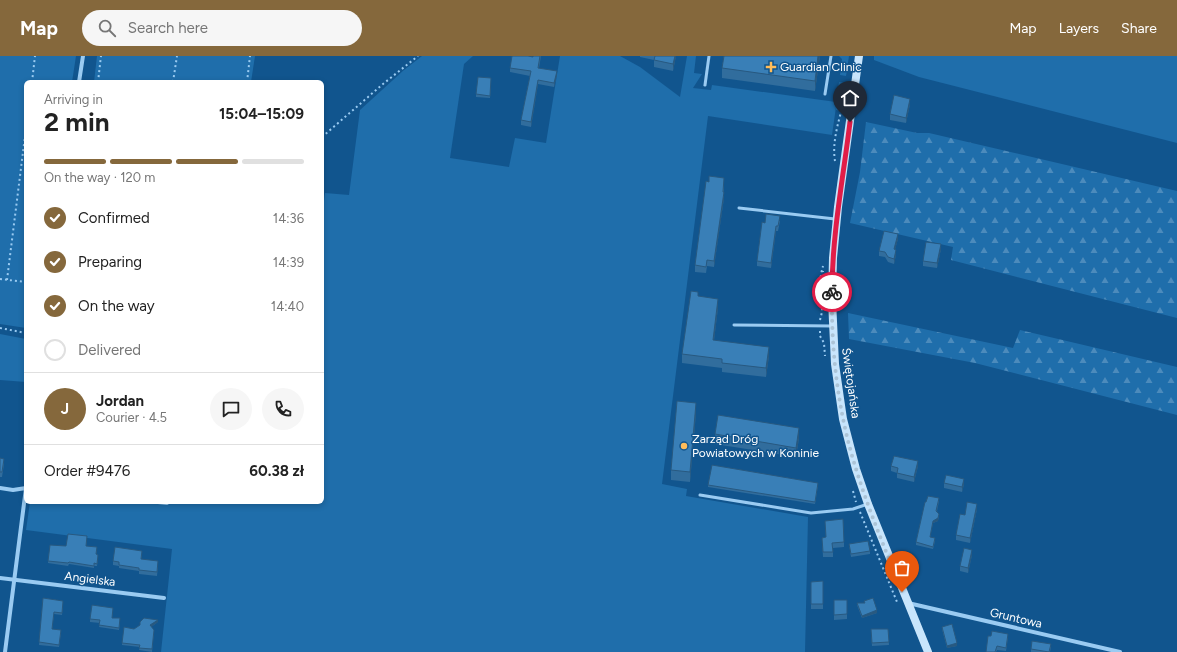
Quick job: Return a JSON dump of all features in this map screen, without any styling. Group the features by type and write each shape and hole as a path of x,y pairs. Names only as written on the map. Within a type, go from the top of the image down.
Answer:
{"street":[{"path":"79,80 83,56"},
{"name":"Świętojańska","path":"859,56 837,219 832,280 832,326 835,364 843,419 854,463 862,506 902,605 928,652"},
{"path":"0,488 13,490 24,488"},
{"path":"5,652 24,503"},
{"name":"Angielska","path":"0,578 164,598"},
{"name":"Gruntowa","path":"902,605 1120,652"}],"lane":[{"path":"705,85 709,56"},
{"path":"825,94 830,56"},
{"path":"739,208 837,219"},
{"path":"734,325 832,326"},
{"path":"700,495 811,513 853,509 862,506"}],"path":[{"path":"32,80 35,56"},
{"path":"98,80 101,56"},
{"path":"173,80 177,56"},
{"path":"246,80 250,56"},
{"path":"324,135 418,56"},
{"path":"836,162 834,152 837,125 844,104"},
{"path":"7,280 24,144"},
{"path":"825,260 823,274 824,310 821,326 825,340 826,356"},
{"path":"0,279 24,282"},
{"path":"0,328 24,333"},
{"path":"852,485 902,605"}],"green space":[{"path":"0,56 76,56 72,80 24,80 24,328 0,324"},
{"path":"97,56 255,56 251,80 94,80"},
{"path":"422,56 473,56 464,64 450,158 509,167 515,138 546,143 560,56 620,56 640,67 680,97 687,56 696,56 694,73 702,74 693,88 711,90 712,85 836,102 839,82 846,83 840,111 836,110 836,107 832,135 708,116 662,484 687,489 686,496 808,517 805,652 161,652 172,549 26,530 30,504 324,504 325,193 349,195 360,110 404,70"},
{"path":"839,56 849,56 846,76 840,75 842,59"},
{"path":"874,56 1177,56 1177,143 919,77 874,60"},
{"path":"866,122 917,133 929,133 1177,191 1177,318 951,260 953,247 850,223 860,172"},
{"path":"848,313 1013,348 1020,330 1177,367 1177,415 975,363 849,339"},
{"path":"0,334 24,339 24,382 0,380"}],"building":[{"path":"512,56 540,56 538,68 557,71 554,83 538,80 531,122 521,120 531,71 510,68"},
{"path":"655,56 675,56 673,64 654,60"},
{"name":"Guardian Clinic","path":"724,56 818,56 815,81 722,68"},
{"path":"478,77 491,78 490,96 476,94"},
{"path":"894,95 910,99 906,118 890,114"},
{"path":"709,176 724,178 724,192 714,261 707,260 706,267 695,265 706,181 709,182"},
{"path":"766,214 780,216 778,226 776,226 771,263 757,261 762,222 765,223"},
{"path":"884,231 898,234 894,249 896,250 894,259 888,257 885,252 879,251"},
{"path":"926,242 941,244 937,263 923,261"},
{"path":"691,291 698,292 698,296 718,299 713,340 769,347 766,368 722,363 722,359 682,354"},
{"name":"Zarząd Dróg Powiatowych w Koninie","path":"677,401 696,403 690,472 671,470"},
{"path":"718,415 799,428 796,448 715,434"},
{"path":"894,456 918,461 914,477 897,473 898,468 891,466"},
{"path":"0,458 4,459 2,472 0,472"},
{"path":"712,465 818,483 815,502 708,485"},
{"path":"946,475 964,479 962,487 944,483"},
{"path":"928,496 939,498 936,511 939,514 938,518 933,521 930,537 935,538 933,547 916,542 925,502"},
{"path":"967,502 977,504 970,538 956,535 960,514 965,515"},
{"path":"843,519 844,542 832,543 833,552 823,552 822,538 826,537 825,521"},
{"path":"68,534 87,536 86,546 97,547 97,564 94,563 94,566 69,562 48,561 50,545 66,546"},
{"path":"868,541 870,551 851,554 849,544"},
{"path":"115,547 142,551 141,559 158,561 157,572 139,570 139,568 119,565 119,562 113,561"},
{"path":"964,548 972,550 968,568 960,566"},
{"path":"823,581 823,604 811,604 811,582"},
{"path":"43,598 63,601 62,613 54,612 52,629 61,630 59,645 39,642"},
{"path":"873,598 877,610 862,616 857,603 865,603 864,601"},
{"path":"834,600 847,600 847,614 834,615"},
{"path":"92,605 113,608 112,618 120,618 119,628 99,625 100,620 90,619"},
{"path":"144,618 158,620 150,625 154,630 152,649 139,648 140,645 122,643 124,627 134,629 140,625 140,622"},
{"path":"952,624 957,643 947,646 942,627"},
{"path":"871,629 888,629 889,642 872,643"},
{"path":"992,631 1008,634 1006,648 997,646 995,652 986,652 988,636 991,636"},
{"path":"1032,641 1051,644 1049,652 1031,649"}],"way so far":[{"path":"832,292 832,326 835,364 843,419 850,450 868,504 902,592"}],"place":[{"name":"Guardian Clinic","path":"771,67"},
{"name":"Zarząd Dróg Powiatowych w Koninie","path":"684,446"}],"route":[{"path":"832,292 833,258 837,219 850,122"}]}
